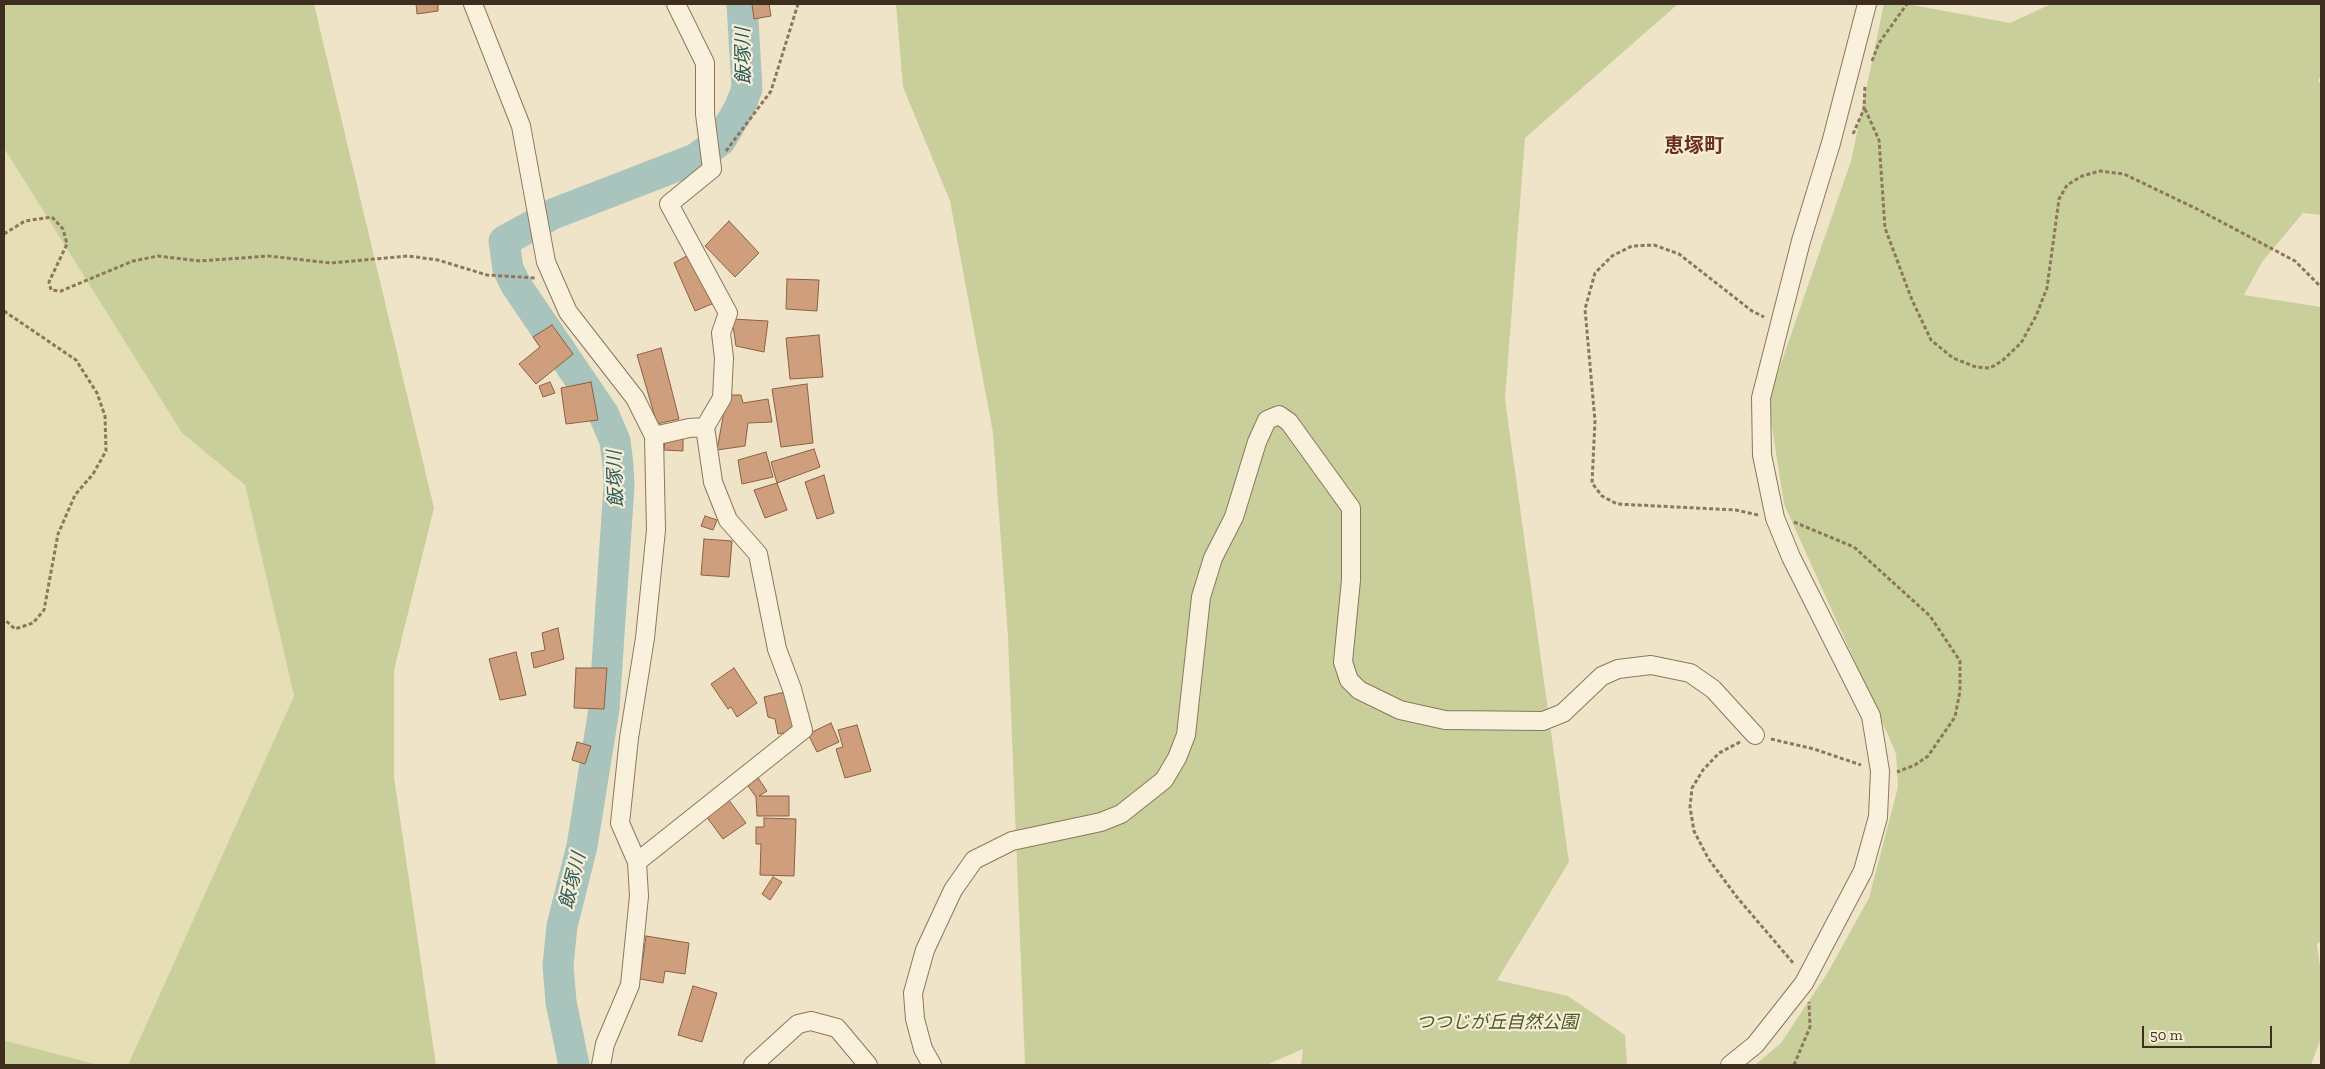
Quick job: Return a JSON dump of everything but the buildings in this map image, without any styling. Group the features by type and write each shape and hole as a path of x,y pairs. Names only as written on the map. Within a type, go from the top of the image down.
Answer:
{"street":[{"path":"473,4 521,126 546,262 568,312 635,398 654,436 656,530 646,638 629,738 620,823 637,862 639,896 630,985 606,1044 602,1065"},
{"path":"637,862 794,739 802,730 792,689 777,649 758,554 728,520 718,500 713,482 705,427 722,398 724,358 721,333 728,313 669,204 712,169 705,114 705,63 676,4"},
{"path":"1730,1065 1755,1046 1804,983 1863,871 1878,817 1880,771 1871,716 1791,557 1775,518 1762,455 1761,398 1801,241 1832,143 1867,4"},
{"path":"932,1065 924,1049 915,1018 912,993 926,950 953,890 974,860 1012,841 1101,822 1121,814 1164,780 1176,758 1186,735 1201,597 1213,558 1234,517 1257,442 1267,420 1279,415 1289,422 1351,508 1351,580 1343,662 1349,680 1359,690 1400,710 1445,720 1543,721 1563,713 1602,676 1618,669 1651,665 1690,673 1713,688 1755,735"},
{"path":"654,436 689,428 705,427"},
{"path":"753,1065 798,1024 811,1021 838,1028 868,1065"}],"path":[{"path":"712,169 772,92 798,4"},
{"path":"1868,68 1880,43 1907,4"},
{"path":"1865,76 1864,109 1879,140 1885,228 1912,300 1931,340 1952,358 1976,367 1990,368 2002,361 2021,343 2036,316 2047,288 2059,199 2067,185 2082,176 2100,171 2124,174 2199,210 2295,262 2321,287"},
{"path":"4,234 25,221 52,217 62,229 67,244 49,282 51,290 61,291 133,261 158,256 200,261 268,256 331,263 408,256 438,260 487,275 554,280"},
{"path":"4,311 76,360 97,393 105,416 106,450 94,474 75,495 58,534 44,610 33,623 15,629 4,619"},
{"path":"1755,735 1719,753 1703,770 1692,788 1690,807 1694,831 1719,873 1800,972 1811,1008 1810,1027 1794,1065"}],"shaded area":[{"path":"4,148 182,433 245,485 294,696 128,1065 99,1065 4,1041"}],"green space":[{"path":"4,4 314,4 434,508 394,670 394,777 436,1065 128,1065 294,696 245,485 182,433 4,148"},
{"name":"つつじが丘自然公園","path":"896,4 1678,4 1525,138 1505,399 1569,862 1497,980 1568,996 1625,1035 1627,1065 1301,1065 1303,1049 1266,1065 1025,1065 1008,637 993,433 950,201 903,87"},
{"path":"1884,4 1907,4 2010,23 2051,4 2321,4 2321,75 2318,81 2321,83 2321,215 2303,213 2262,262 2244,295 2321,307 2321,941 2317,944 2321,974 2321,1038 2311,1065 1755,1065 1781,1043 1828,972 1869,898 1898,787 1896,753 1784,504 1768,401 1851,161"},
{"path":"4,1041 10,1042 99,1065 4,1065"}],"waterway":[{"name":"飯塚川","path":"574,1065 561,1002 558,965 562,926 582,846 604,709 619,486 618,465 615,441 604,415 516,285 508,269 504,241 553,214 695,159 720,141 739,109 747,89 742,4"}],"district":[{"name":"恵塚町","path":"1694,146"}]}
